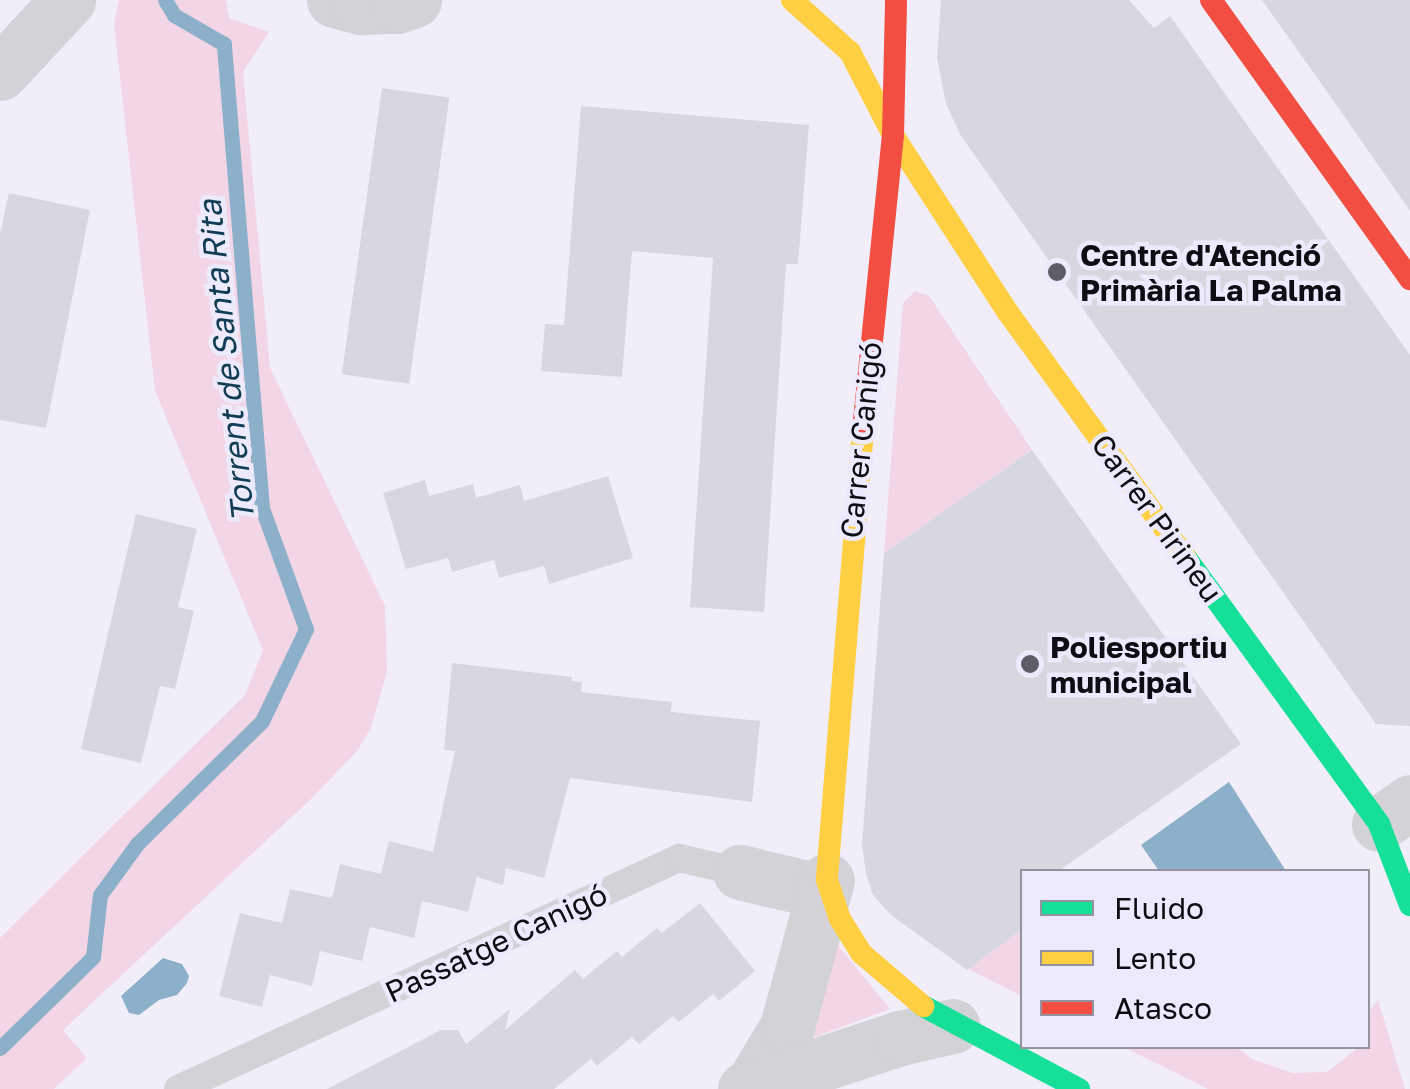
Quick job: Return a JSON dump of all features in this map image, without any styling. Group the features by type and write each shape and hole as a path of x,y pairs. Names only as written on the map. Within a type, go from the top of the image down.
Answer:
{"street":[{"path":"334,0 361,8 397,6 414,0"},
{"name":"Carrer Pirineu","path":"792,0 850,52 893,136 1008,312 1394,813 1410,905"},
{"name":"Carrer Canigó","path":"763,1086 787,1026 825,886 850,553 893,136 896,0"},
{"path":"1211,0 1410,280"},
{"path":"0,73 16,51 66,1"},
{"name":"Passatge Canigó","path":"740,872 825,886"},
{"name":"Carrer Canigó","path":"825,886 861,952 900,991 954,1026 1079,1089"},
{"path":"763,1086 954,1026"}],"lane":[{"name":"Passatge Canigó","path":"178,1089 679,858 740,872"}],"shaded area":[{"path":"119,0 226,0 229,18 269,32 243,72 270,368 385,606 387,671 371,728 357,751 312,798 63,1030 87,1058 54,1089 0,1089 0,938 245,695 263,650 155,391 114,24"},
{"path":"915,291 929,296 1032,450 884,553 903,303"},
{"path":"1020,930 1020,995 968,969"},
{"path":"829,934 890,1009 799,1043"},
{"path":"1378,1000 1405,1089 1208,1089 1127,1049 1240,1049 1252,1059 1292,1073 1327,1072 1356,1049 1370,1049 1370,1010"}],"water":[{"path":"1229,782 1285,869 1158,869 1141,845"},
{"path":"163,958 182,964 189,976 187,983 177,995 159,1000 139,1015 129,1013 121,996"}],"building":[{"path":"941,0 1129,0 1154,28 1170,16 1410,355 1410,726 1376,724 961,136 946,104 937,58"},
{"path":"1262,0 1410,0 1410,211 1342,113"},
{"path":"382,88 449,97 409,384 342,374"},
{"path":"581,106 809,125 798,264 786,264 764,612 690,607 713,258 632,251 622,377 541,371 545,324 564,325"},
{"path":"9,193 90,210 46,428 0,420 0,234"},
{"name":"Poliesportiu municipal","path":"1032,450 1241,744 1061,869 1020,869 1020,930 967,970 891,915 873,895 866,874 862,844 884,553"},
{"path":"608,476 633,558 549,584 544,566 499,578 494,560 452,572 448,558 406,569 383,493 425,480 429,496 473,484 476,498 520,485 524,501"},
{"path":"136,514 197,529 178,607 194,611 175,689 160,686 141,763 81,749"},
{"path":"452,663 572,677 571,681 582,682 581,692 672,702 671,712 760,721 752,802 570,778 544,878 506,868 503,885 477,877 468,912 422,901 414,938 370,927 362,961 320,951 312,986 270,975 262,1007 219,996 240,913 282,923 290,889 332,898 340,864 381,874 389,841 433,852 455,751 444,750"},
{"path":"700,903 755,971 719,1001 713,994 679,1022 673,1016 639,1044 632,1037 597,1066 591,1059 554,1089 327,1089 441,1030 458,1030 466,1044 510,1009 505,1030 575,970 583,979 617,951 622,957 657,928 662,933"}],"waterway":[{"name":"Torrent de Santa Rita","path":"0,1048 93,957 100,895 137,844 262,721 306,629 262,508 224,44 174,15 165,0"}],"traffic: fast":[{"path":"1186,558 1379,824 1410,905"},
{"path":"923,1006 1079,1089"}],"traffic: slow":[{"path":"792,0 850,52 893,135 1007,311 1186,558"},
{"path":"863,430 827,880 840,919 861,953 923,1006"}],"traffic: jam":[{"path":"863,430 893,135 896,0"},
{"path":"1211,0 1410,279"}],"place":[{"name":"Centre d'Atenció Primària La Palma","path":"1057,272"},
{"name":"Poliesportiu municipal","path":"1030,664"}]}
